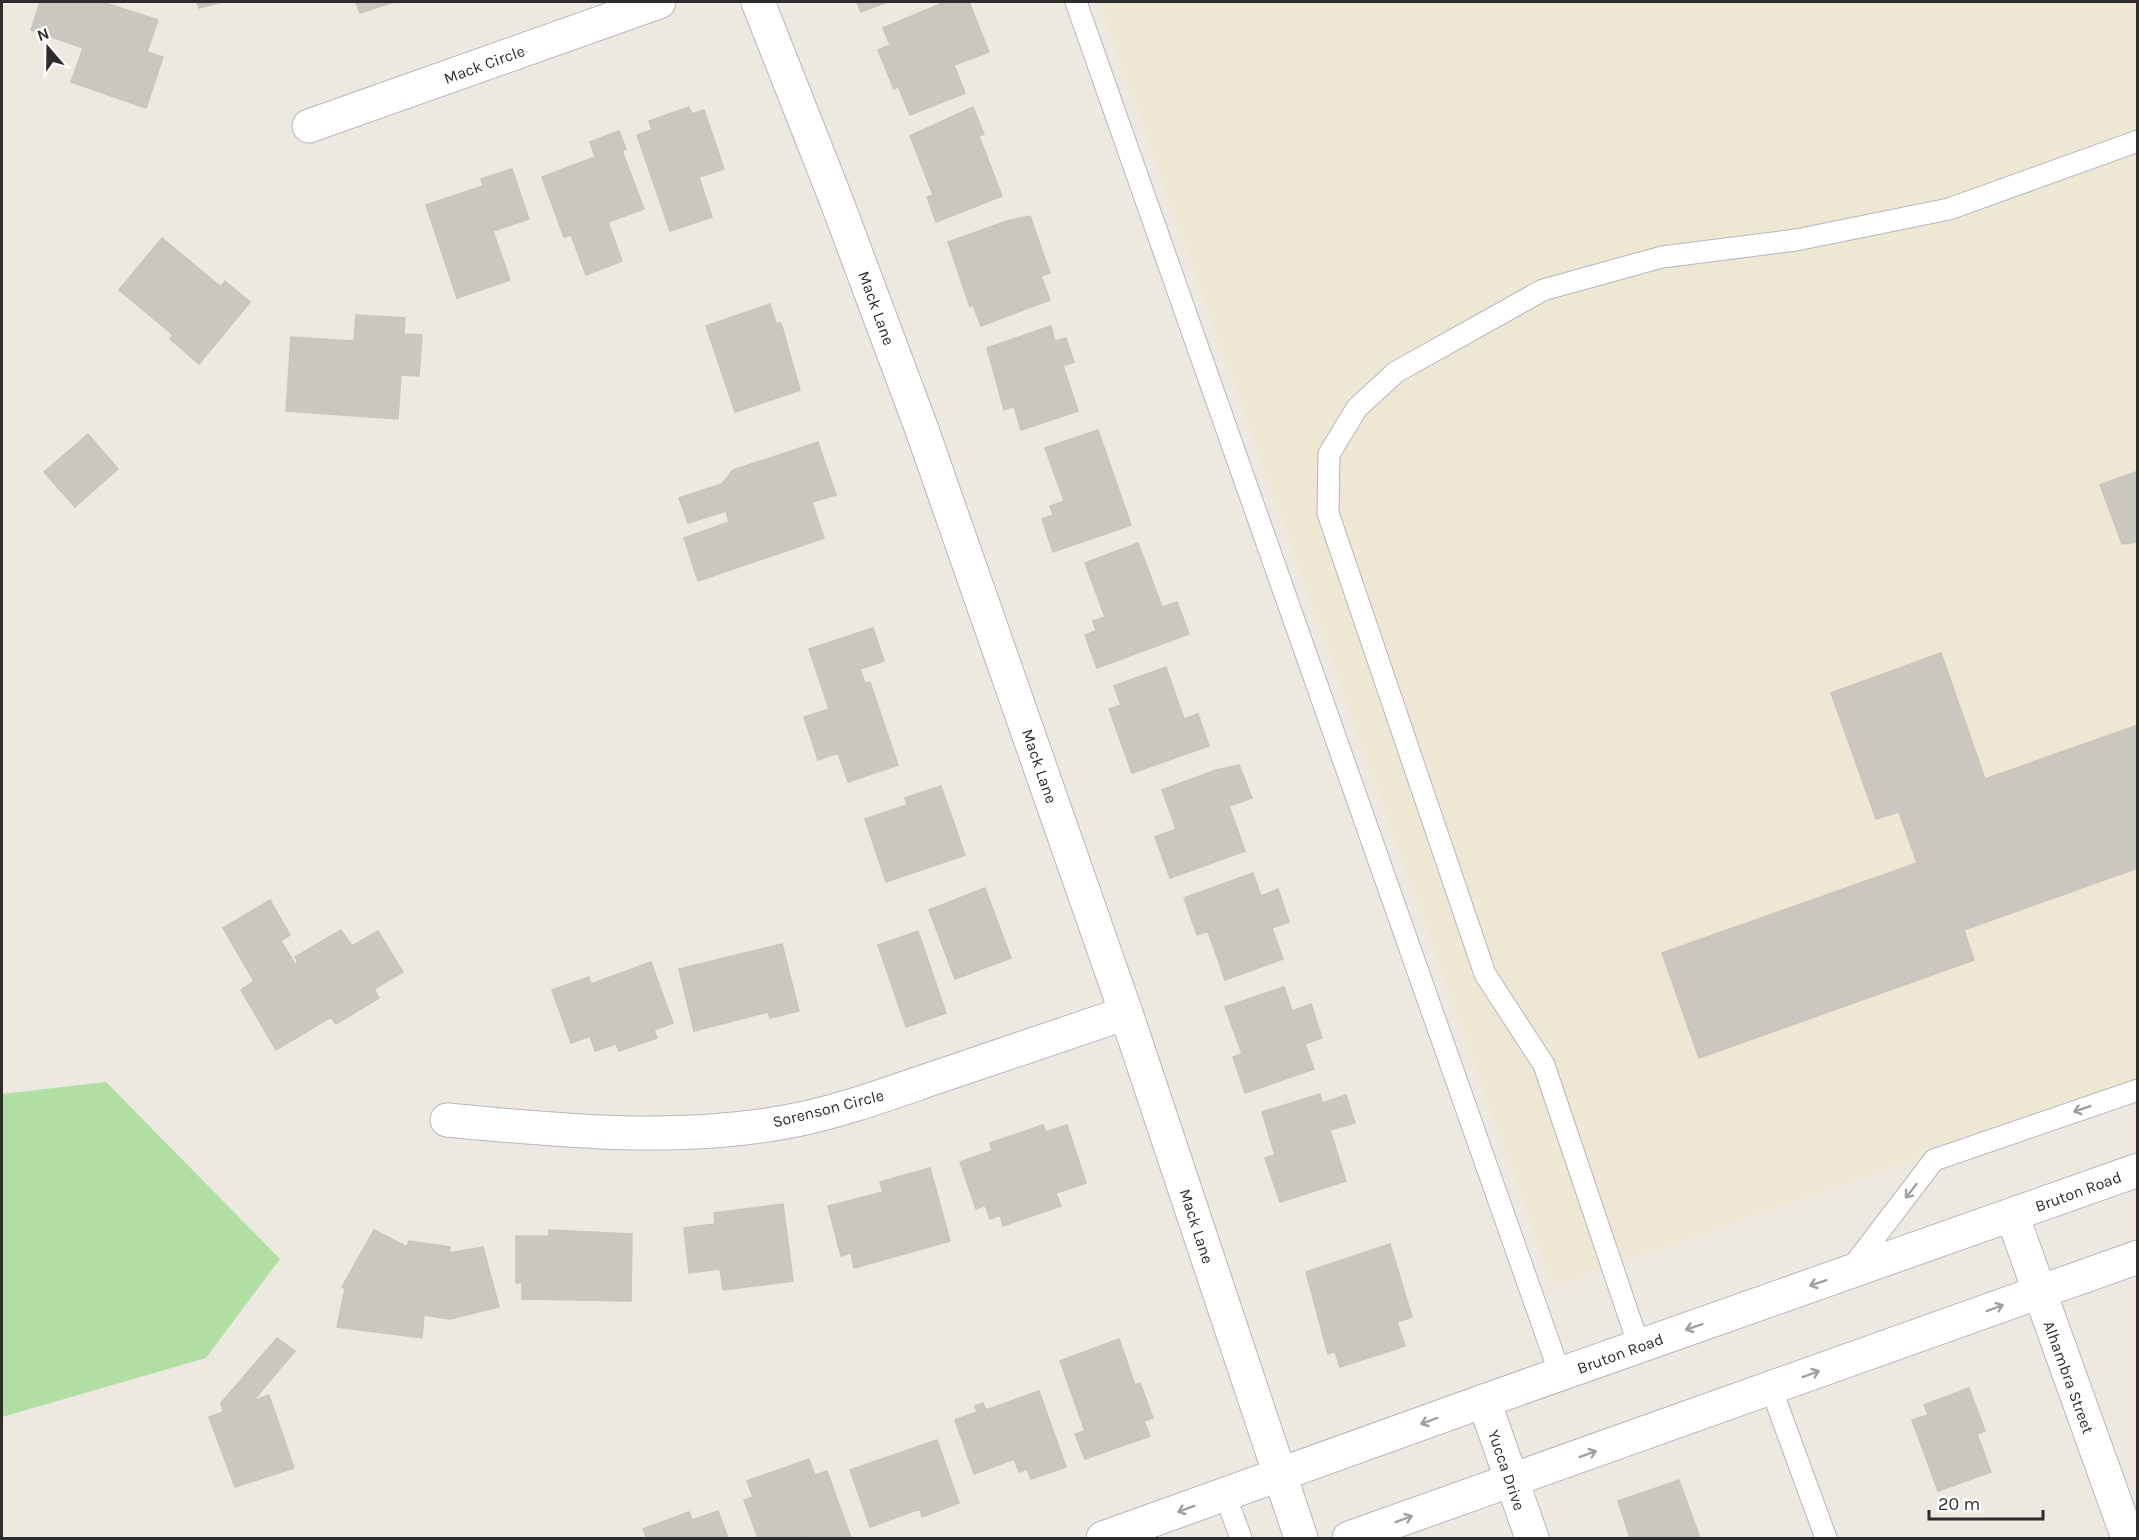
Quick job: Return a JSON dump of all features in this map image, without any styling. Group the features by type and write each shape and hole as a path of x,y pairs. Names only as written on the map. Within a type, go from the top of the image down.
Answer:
{"street":[{"name":"Mack Circle","path":"309,126 659,2"},
{"name":"Mack Lane","path":"758,2 835,197 921,427 1126,1012 1301,1539"},
{"name":"Sorenson Circle","path":"447,1120 561,1131 650,1134 717,1130 796,1120 882,1096 1126,1012"},
{"name":"Bruton Road","path":"1103,1539 1484,1401 2138,1170"},
{"name":"Alhambra Street","path":"2012,1215 2128,1539"},
{"path":"1349,1539 2138,1257"},
{"name":"Yucca Drive","path":"1484,1401 1532,1539"}],"lane":[{"path":"1076,2 1560,1374"},
{"path":"1640,1346 1544,1065 1485,974 1328,513 1329,454 1357,408 1396,372 1543,290 1662,257 1796,240 1949,209 2138,141"},
{"path":"1848,1272 1935,1161 2138,1090"},
{"path":"1771,1388 1826,1539"},
{"path":"1225,1495 1241,1539"}],"shaded area":[{"path":"1099,2 2137,2 2137,1081 1553,1287"}],"green space":[{"path":"106,1082 280,1259 206,1358 2,1417 2,1094"}],"building":[{"path":"40,2 102,2 158,20 147,52 163,57 146,108 71,82 83,48 31,30"},
{"path":"197,2 222,2 199,8"},
{"path":"356,2 394,2 360,13"},
{"path":"857,2 887,2 861,12"},
{"path":"945,2 969,2 989,52 954,65 965,93 910,115 898,86 894,89 878,50 890,45 883,28"},
{"path":"689,107 692,114 704,110 724,169 699,177 712,217 670,231 637,135 652,130 649,121"},
{"path":"973,107 984,134 979,136 1002,196 936,222 927,197 933,195 910,136"},
{"path":"619,131 626,149 622,151 644,209 608,222 622,261 586,275 571,235 564,237 542,177 595,157 590,142"},
{"path":"512,169 529,219 493,231 510,280 457,298 426,205 483,186 481,179"},
{"path":"1030,216 1050,273 1041,276 1050,300 981,326 973,305 970,307 948,242 1007,221"},
{"path":"162,238 221,287 225,281 250,302 199,364 170,339 173,335 119,290"},
{"path":"770,304 776,323 781,323 800,390 735,412 706,326"},
{"path":"356,315 405,318 404,334 422,335 419,376 401,375 398,419 286,411 291,337 354,341"},
{"path":"1051,326 1055,341 1066,338 1074,362 1063,366 1078,411 1021,430 1014,406 1004,410 987,348"},
{"path":"1098,430 1131,525 1053,552 1042,519 1053,515 1050,506 1064,501 1045,448"},
{"path":"88,434 118,469 75,507 44,472"},
{"path":"818,442 836,495 812,502 824,538 698,581 684,538 729,522 726,511 688,523 679,498 722,484 733,470"},
{"path":"2138,471 2138,542 2122,544 2100,485"},
{"path":"1138,543 1162,607 1177,602 1189,634 1097,668 1085,635 1096,631 1093,621 1105,617 1085,563"},
{"path":"873,628 884,661 860,669 865,683 870,682 898,765 848,782 838,753 818,760 804,717 829,709 809,649"},
{"path":"1941,653 1985,779 2138,725 2138,868 1964,930 1974,960 1699,1058 1662,953 1917,863 1899,812 1876,819 1831,693"},
{"path":"1166,667 1184,719 1198,714 1209,746 1132,773 1109,709 1121,705 1114,686"},
{"path":"1239,765 1252,798 1229,806 1245,851 1170,878 1155,837 1176,829 1162,790 1216,770"},
{"path":"941,786 965,855 886,882 865,819 907,805 905,798"},
{"path":"1253,873 1261,896 1278,889 1289,922 1272,928 1283,959 1225,980 1208,931 1197,935 1184,898"},
{"path":"985,888 1011,958 955,979 929,910"},
{"path":"270,900 290,935 281,941 295,964 298,962 295,957 341,930 352,946 378,931 403,972 374,989 379,998 336,1024 331,1017 276,1050 241,990 254,981 223,928"},
{"path":"918,931 946,1013 906,1027 878,945"},
{"path":"782,944 799,1011 770,1018 768,1012 694,1031 679,969"},
{"path":"651,962 673,1023 654,1030 657,1038 619,1051 616,1044 595,1051 590,1036 571,1043 552,990 589,977 591,984"},
{"path":"1284,987 1292,1011 1311,1004 1322,1038 1305,1044 1314,1069 1245,1093 1233,1057 1242,1054 1225,1007"},
{"path":"1320,1094 1322,1103 1346,1095 1355,1123 1330,1130 1346,1181 1280,1202 1265,1158 1275,1155 1262,1112"},
{"path":"1043,1125 1046,1132 1067,1125 1086,1183 1056,1193 1061,1206 1003,1226 1000,1215 990,1219 985,1205 976,1209 960,1162 992,1151 990,1143"},
{"path":"930,1168 950,1241 854,1268 851,1253 841,1256 828,1206 883,1192 880,1182"},
{"path":"783,1204 793,1281 723,1290 720,1269 689,1273 684,1228 715,1224 714,1213"},
{"path":"374,1230 407,1247 409,1241 450,1247 449,1253 483,1247 499,1307 450,1319 424,1315 422,1338 337,1327 345,1289 342,1287"},
{"path":"549,1230 632,1234 631,1301 522,1299 522,1282 516,1283 516,1236 549,1236"},
{"path":"1390,1244 1412,1317 1397,1322 1405,1346 1340,1367 1335,1351 1328,1354 1306,1272"},
{"path":"277,1338 295,1351 253,1401 269,1395 294,1468 235,1487 209,1417 223,1412 221,1403"},
{"path":"1119,1339 1135,1385 1140,1383 1153,1418 1144,1421 1150,1436 1085,1459 1075,1434 1085,1431 1060,1361"},
{"path":"1969,1388 1985,1431 1977,1434 1991,1472 1938,1491 1912,1420 1928,1415 1924,1405"},
{"path":"1039,1391 1066,1467 1031,1479 1027,1469 1019,1472 1014,1459 974,1474 955,1420 977,1412 975,1406 983,1403 986,1410"},
{"path":"937,1440 959,1503 922,1517 920,1509 870,1527 850,1470"},
{"path":"809,1459 815,1475 827,1471 851,1538 805,1538 804,1536 758,1538 744,1500 753,1497 747,1481"},
{"path":"1679,1480 1700,1538 1630,1538 1618,1501"},
{"path":"718,1511 728,1538 647,1538 643,1529 689,1512 692,1520"}]}
